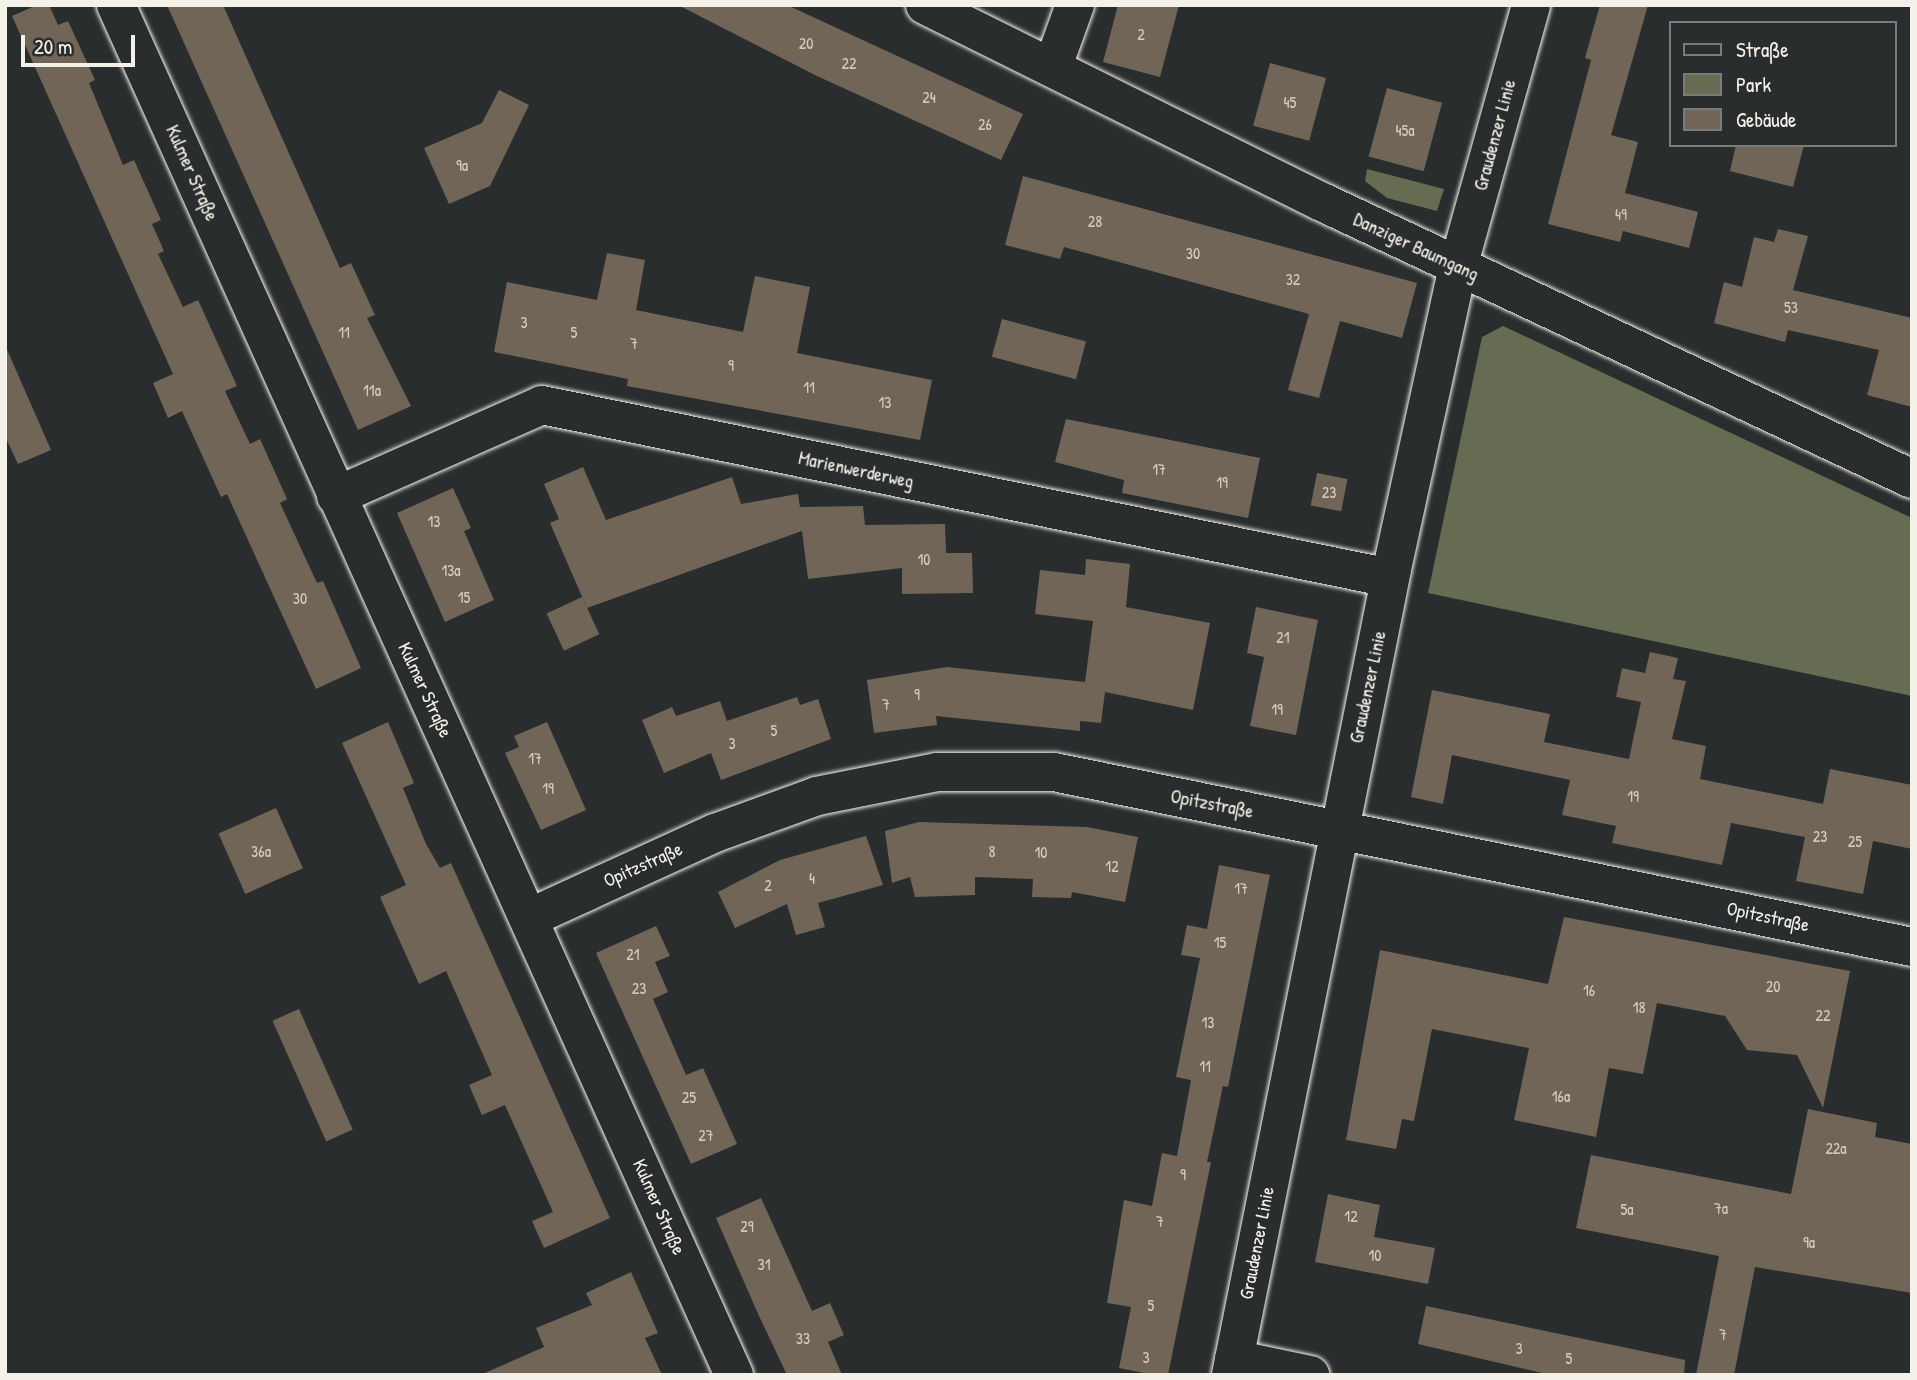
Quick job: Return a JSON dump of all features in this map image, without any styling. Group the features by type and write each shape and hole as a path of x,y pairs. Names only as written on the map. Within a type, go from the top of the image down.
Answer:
{"street":[{"name":"Kulmer Straße","path":"116,5 734,1375"},
{"name":"Danziger Baumgang","path":"925,5 1458,267 1912,479"},
{"path":"1053,66 1075,5"},
{"name":"Graudenzer Linie","path":"1232,1367 1390,578 1458,267 1531,5"},
{"name":"Marienwerderweg","path":"336,496 542,405 1390,578"},
{"name":"Opitzstraße","path":"529,918 715,833 804,801 937,772 1055,772 1912,947"},
{"path":"1232,1367 1310,1375"}],"green space":[{"path":"1367,169 1444,189 1437,211 1387,198 1365,181"},
{"path":"1503,326 1912,518 1912,696 1428,593 1482,337"}],"building":[{"path":"37,5 49,5 58,25 68,21 95,80 89,83 123,165 134,160 161,220 152,224 164,251 158,254 183,307 198,300 237,386 225,391 250,444 260,439 287,499 280,503 317,583 323,581 361,668 316,689 227,494 221,497 182,411 168,418 153,383 173,374 12,16"},
{"path":"167,5 223,5 340,268 351,263 375,315 367,318 411,406 358,430"},
{"path":"678,5 787,5 1023,114 1001,160 817,76"},
{"path":"1118,5 1179,5 1160,77 1103,62"},
{"path":"1600,5 1648,5 1611,135 1638,142 1625,193 1698,212 1689,248 1623,231 1620,242 1548,224 1591,60 1585,58"},
{"path":"1270,63 1326,78 1309,141 1253,126"},
{"path":"1387,88 1442,103 1424,171 1369,157"},
{"path":"499,90 529,105 490,186 449,204 424,148 482,123"},
{"path":"1736,147 1803,147 1793,187 1730,171"},
{"path":"1023,176 1417,283 1402,338 1340,321 1319,398 1288,390 1309,314 1064,247 1060,259 1005,245"},
{"path":"1778,229 1808,236 1793,290 1912,318 1912,407 1867,395 1879,350 1788,330 1785,342 1714,323 1724,282 1742,287 1754,237 1774,242"},
{"path":"607,253 645,260 636,310 743,332 755,276 810,287 797,353 932,380 920,440 627,386 628,379 494,352 507,282 597,300"},
{"path":"1002,319 1086,342 1076,379 992,357"},
{"path":"5,345 51,450 18,464 5,436"},
{"path":"1066,419 1260,458 1248,518 1122,493 1124,480 1055,462"},
{"path":"583,467 606,520 732,477 741,504 798,494 800,507 863,506 865,525 945,524 946,553 972,553 973,593 902,594 902,568 808,579 802,531 587,608 550,523 559,519 544,484"},
{"path":"1317,473 1347,479 1341,511 1311,505"},
{"path":"453,488 471,528 464,531 494,600 445,622 397,513"},
{"path":"1086,559 1130,564 1126,607 1210,623 1193,710 1105,692 1101,723 1080,721 1080,731 936,716 937,725 874,733 867,680 947,667 1085,682 1093,621 1035,614 1040,570 1085,575"},
{"path":"582,597 599,634 564,651 547,613"},
{"path":"1256,607 1318,620 1296,735 1250,726 1264,657 1247,653"},
{"path":"1650,652 1678,658 1673,679 1686,681 1672,739 1706,746 1700,779 1823,804 1830,769 1912,785 1912,849 1873,841 1863,894 1796,881 1805,837 1731,823 1722,865 1612,843 1616,826 1562,815 1570,780 1452,755 1443,804 1411,797 1432,690 1550,714 1544,742 1629,759 1641,702 1616,697 1622,668 1645,673"},
{"path":"797,697 800,705 818,699 831,739 721,780 711,753 664,773 642,720 672,707 676,716 720,701 727,721"},
{"path":"388,722 414,783 403,788 426,844 440,868 451,863 610,1218 544,1248 532,1221 553,1212 505,1105 482,1115 469,1085 492,1075 446,971 419,984 380,897 406,885 342,743"},
{"path":"547,722 586,810 541,830 505,753 519,747 514,736"},
{"path":"276,808 303,868 245,894 218,834"},
{"path":"919,822 1087,827 1138,837 1125,902 1072,892 1071,898 1032,897 1033,879 975,877 975,895 915,897 910,877 892,883 885,831"},
{"path":"866,836 883,885 818,903 825,927 796,935 787,904 735,928 718,892 780,860"},
{"path":"1219,865 1270,875 1228,1087 1223,1086 1207,1162 1211,1162 1168,1375 1154,1375 1119,1368 1131,1307 1107,1303 1124,1200 1152,1206 1162,1153 1177,1156 1191,1080 1176,1077 1200,958 1181,955 1187,925 1207,929"},
{"path":"1564,917 1850,971 1823,1108 1797,1055 1747,1050 1725,1016 1657,1003 1643,1074 1609,1068 1596,1137 1514,1120 1529,1048 1432,1029 1414,1121 1402,1119 1396,1149 1346,1140 1380,950 1548,984"},
{"path":"656,926 670,956 655,962 668,992 653,999 686,1075 703,1068 737,1144 691,1164 596,953"},
{"path":"299,1009 353,1130 326,1141 273,1021"},
{"path":"1808,1109 1877,1123 1875,1137 1912,1144 1912,1293 1755,1267 1734,1375 1696,1375 1719,1256 1576,1228 1591,1155 1791,1194"},
{"path":"1328,1194 1380,1205 1374,1237 1435,1248 1428,1284 1315,1262"},
{"path":"761,1198 812,1311 830,1303 844,1335 828,1342 842,1375 787,1375 759,1316 716,1218"},
{"path":"631,1272 658,1333 645,1338 662,1375 480,1375 544,1347 536,1328 592,1305 586,1293"},
{"path":"1426,1306 1685,1360 1684,1375 1551,1375 1418,1344"}]}
